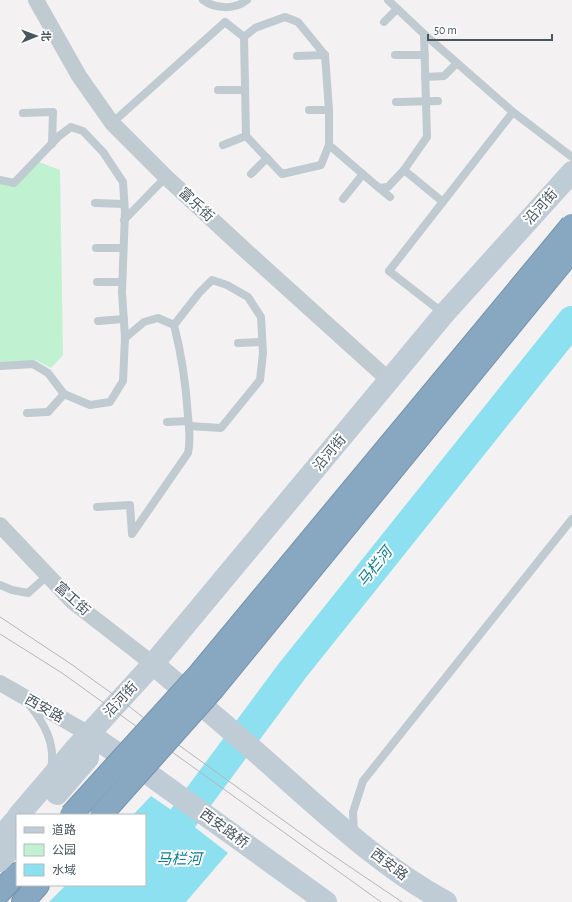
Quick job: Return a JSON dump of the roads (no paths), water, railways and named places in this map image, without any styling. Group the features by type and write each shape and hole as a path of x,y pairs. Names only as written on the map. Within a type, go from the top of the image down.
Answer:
{"highway":[{"path":"71,814 200,673 572,226"},
{"path":"102,814 214,688 572,250"},
{"path":"0,892 16,875"}],"main road":[{"name":"沿河街","path":"20,814 89,734 153,664 390,381 444,314 572,172"},
{"name":"西安路","path":"153,664 219,719 336,823 387,866 423,890 446,902"},
{"name":"西安路桥","path":"89,734 154,778 326,902"},
{"path":"40,814 88,758 89,734"},
{"path":"0,838 16,819"},
{"path":"0,860 16,842"}],"street":[{"name":"富乐街","path":"36,0 79,76 112,123 166,177 390,381"},
{"name":"富工街","path":"0,525 73,602 153,664"},
{"name":"西安路","path":"0,683 89,734"}],"lane":[{"path":"202,0 207,3 226,8 236,6 247,0"},
{"path":"388,0 424,34 513,112 572,157"},
{"path":"384,22 397,8"},
{"path":"284,16 298,22 325,55 329,110 329,145 321,165 282,174 246,136 244,37 255,28 284,16"},
{"path":"112,123 225,22 244,37"},
{"path":"379,188 388,187 419,155 427,137 424,34"},
{"path":"297,56 325,55"},
{"path":"395,55 425,55"},
{"path":"426,76 444,76 457,63"},
{"path":"218,90 245,90"},
{"path":"396,102 438,101"},
{"path":"309,110 329,110"},
{"path":"23,113 52,112 52,144"},
{"path":"444,314 389,271 513,112"},
{"path":"0,180 14,183 52,144 72,127 83,131 103,152 123,182 124,220 122,282 125,338 124,381 110,402 90,405 64,394 48,373 33,364 0,366"},
{"path":"223,144 246,136"},
{"path":"329,145 390,197"},
{"path":"251,174 267,158"},
{"path":"404,170 442,202"},
{"path":"343,199 363,174"},
{"path":"124,220 166,177"},
{"path":"95,204 124,204"},
{"path":"96,248 122,248"},
{"path":"167,422 221,428 260,380 262,342 261,317 248,297 226,284 212,280 199,292 174,325"},
{"path":"97,282 122,282"},
{"path":"125,338 144,322 158,318 174,325"},
{"path":"98,321 124,319"},
{"path":"96,507 130,505 132,534 188,453 190,440 186,388 181,354 174,325"},
{"path":"238,343 262,342"},
{"path":"27,413 48,412 64,394"},
{"path":"354,838 353,812 363,781 572,519"},
{"path":"0,585 12,590 28,593 47,576"},
{"path":"24,698 41,720 51,740 53,761 49,780"}],"water":[{"name":"马栏河","path":"151,796 183,818 228,853 186,902 49,902 65,886 146,886 146,814 134,814"}],"waterway":[{"name":"马栏河","path":"183,818 292,671 572,321"}],"tram line":[{"path":"0,617 71,664 121,700 173,741 319,846 402,902"},
{"path":"0,634 62,673 381,902"}]}
